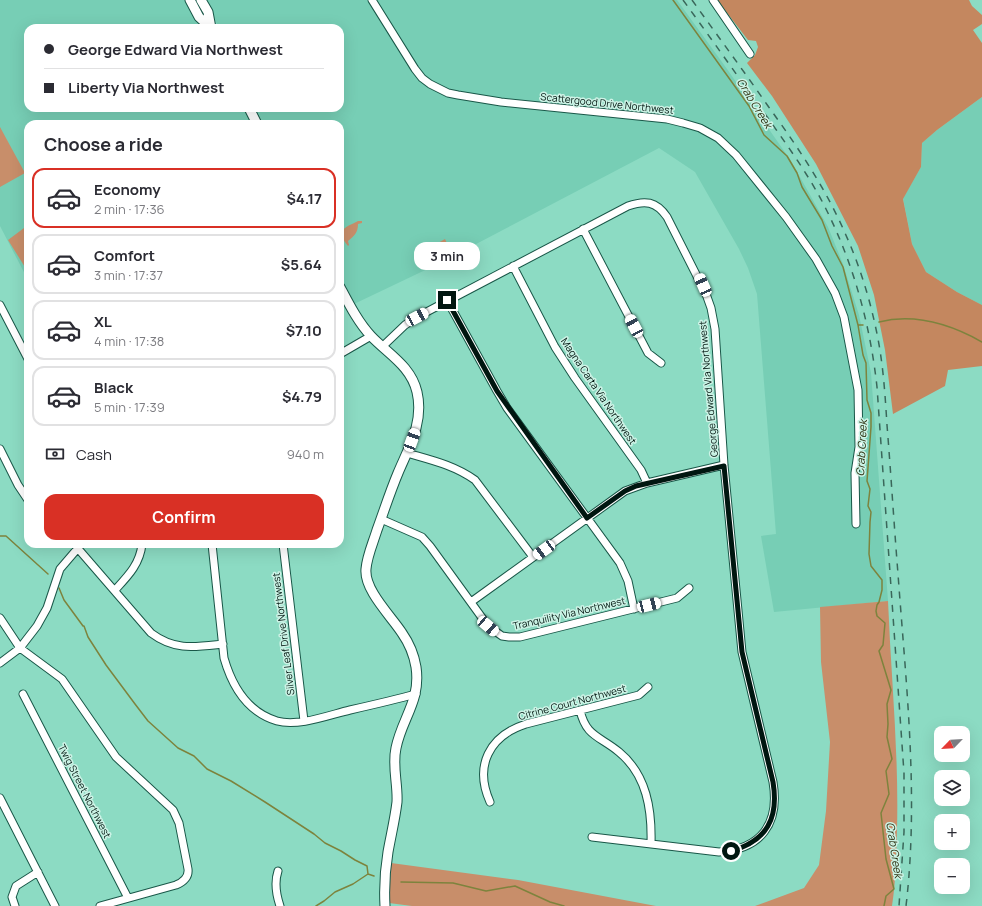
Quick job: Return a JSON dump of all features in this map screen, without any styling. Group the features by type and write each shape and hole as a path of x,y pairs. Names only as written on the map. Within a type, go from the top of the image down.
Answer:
{"street":[{"path":"190,0 199,17 207,24"},
{"path":"201,0 208,12 210,24"},
{"name":"Scattergood Drive Northwest","path":"372,0 409,60 422,78 448,93 501,102 667,119 700,128 718,138 736,155 786,216 816,259 835,293 844,317 858,390 859,447 854,473 856,524"},
{"path":"713,0 750,54"},
{"name":"George Edward Via Northwest","path":"383,346 405,325 447,300 628,206 637,203 646,202 654,204 661,209 667,217 699,277 711,308 715,329 724,466 742,652 773,782 775,794 774,812 771,822 760,837 742,848 731,851 718,852 592,837"},
{"path":"583,229 648,353 661,363"},
{"name":"Magna Carta Via Northwest","path":"513,266 556,347 575,378 642,470 647,483"},
{"path":"344,294 353,311 371,336 408,371 414,381 419,401 416,428 395,479 367,559 365,570 367,581 371,589 403,633 409,644 416,666 417,678 416,694 395,749 394,759 397,799 388,853 385,880 385,906"},
{"path":"447,300 500,397 614,555 624,572 634,609"},
{"path":"0,305 24,350"},
{"path":"344,352 371,336"},
{"path":"0,449 24,494"},
{"path":"407,453 451,466 463,471 475,480 533,557"},
{"path":"471,602 625,491 647,483 724,466"},
{"name":"Tranquility Via Northwest","path":"381,519 422,537 488,626 502,636 520,637 677,598 689,588"},
{"path":"0,663 20,648 34,630 42,617 60,569 75,548"},
{"path":"78,548 151,633 160,640 170,644 190,647 223,644"},
{"path":"115,590 136,566 142,548"},
{"path":"212,548 224,658 229,675 236,689 245,700 265,715 278,721 304,721 416,694"},
{"name":"Silver Leaf Drive Northwest","path":"283,548 304,721"},
{"path":"0,618 20,648 62,679 111,750 122,763 171,807 177,817 188,872 181,883 176,886 100,906"},
{"name":"Citrine Court Northwest","path":"490,802 485,790 484,767 486,756 499,739 515,727 639,695 648,686"},
{"name":"Twig Street Northwest","path":"24,694 128,898"},
{"path":"580,710 586,728 620,753 638,774 648,799 651,825 651,844"},
{"path":"0,798 55,906"},
{"path":"278,871 276,889 280,906"},
{"path":"15,906 12,897 16,886 38,872"}],"shaded area":[{"path":"0,0 186,0 199,24 24,24 24,112 245,112 250,120 24,120 24,272 0,226"},
{"path":"205,0 677,0 791,161 828,227 843,264 859,315 871,373 888,601 774,612 761,536 776,534 757,294 748,268 739,249 695,172 659,148 440,263 354,304 344,284 344,120 260,120 255,112 344,112 344,24 217,24"},
{"path":"717,0 969,0 972,6 982,15 982,24 973,30 982,43 982,97 922,143 921,167 903,199 912,244 926,272 957,292 982,305 982,366 948,370 945,386 893,414 885,350 874,295 858,246 816,164 772,96 747,63 755,55 758,47 756,41 748,40"},
{"path":"982,97 982,305 957,292 926,272 912,244 903,198 921,167 922,143"},
{"path":"0,127 24,174 0,187"},
{"path":"358,221 362,221 362,223 358,224 354,236 348,241 348,246 344,241 345,228"},
{"path":"24,228 24,266 8,240"},
{"path":"445,239 453,256 440,263 431,247"},
{"path":"888,601 896,744 897,801 896,868 892,906 755,906 804,888 819,865 826,811 830,742 821,662 820,607"},
{"path":"391,863 518,880 656,906 412,906 389,903"}],"waterway":[{"name":"Crab Creek","path":"673,0 749,106 764,135 787,156 797,173 802,187 822,220 832,246 843,267 858,325 863,355 866,363 867,400 871,413 867,481 870,489 868,506 871,512 869,554 871,566 882,580 882,590 876,611 877,616 885,623 883,645 879,651 891,690 887,704 887,737 892,759 886,771 889,794 881,813 886,859 894,889 886,896 884,906"},
{"path":"879,322 906,319 932,322 945,325 982,342"},
{"name":"Crab Creek","path":"858,325 863,325"},
{"path":"0,536 6,536 48,574"},
{"path":"59,588 64,600 84,626 88,637 106,665 148,721 178,748 194,756 207,769 231,781 314,834 325,843 367,866 368,874"},
{"path":"368,874 374,876"},
{"path":"316,906 335,892 353,884 368,874"},
{"path":"401,882 453,883 486,891 515,886 550,902 564,906"}],"railway":[{"path":"683,0 787,145 824,205 844,248 865,316 877,387 904,773 904,832 899,906"},
{"path":"692,0 789,136 829,199 855,256 867,292 873,317 880,353 884,389 910,740 910,865 906,906"}],"route":[{"path":"447,300 507,408 587,518 611,500 636,486 724,466 736,584 739,633 742,652 773,782 776,803 771,822 760,837 742,848 731,851"}]}
